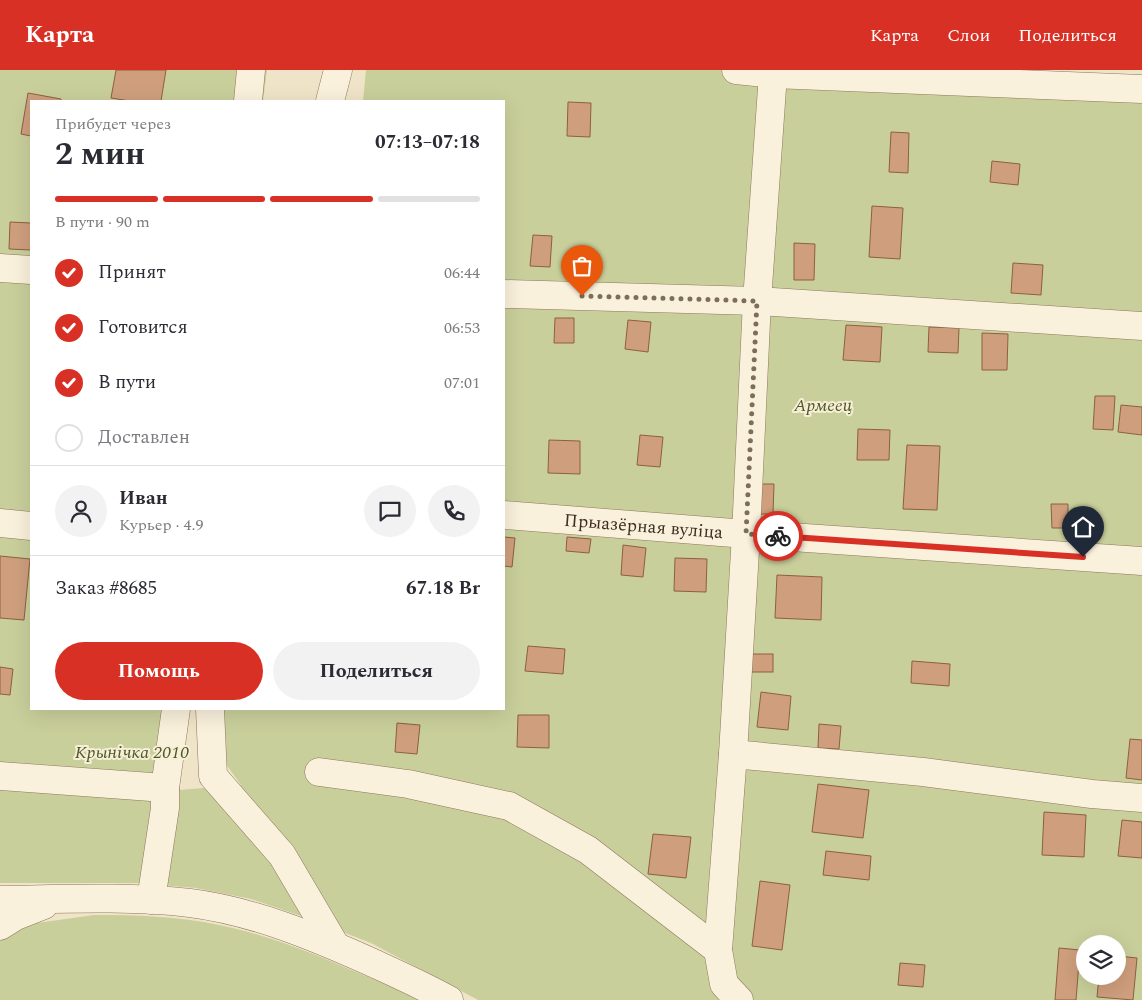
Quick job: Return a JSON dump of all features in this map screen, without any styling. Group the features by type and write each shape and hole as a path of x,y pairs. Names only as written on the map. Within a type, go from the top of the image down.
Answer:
{"street":[{"path":"248,100 251,70"},
{"path":"330,100 338,70"},
{"path":"736,70 773,74 1142,89"},
{"path":"739,1000 724,984 718,950 733,754 757,301 773,74"},
{"path":"0,268 30,270"},
{"path":"505,294 757,301 1142,326"},
{"name":"Прыазёрная вуліца","path":"505,515 746,534 1142,561"},
{"path":"0,523 30,526"},
{"path":"0,542 30,545"},
{"path":"152,900 176,710"},
{"path":"210,710 213,776 282,855 335,946"},
{"path":"733,754 923,772 1092,794 1142,798"},
{"path":"320,772 408,784 509,806 588,850 718,950"},
{"path":"0,776 165,788"},
{"path":"0,926 16,916 56,899"},
{"path":"0,900 152,900 191,903 236,911 287,927 335,946 426,987 449,1000"}],"green space":[{"name":"Армеец","path":"0,70 267,70 263,100 30,100 30,710 189,710 179,790 241,785 217,752 219,710 505,710 505,100 363,100 366,70 994,70 1142,80 1142,1000 478,1000 371,943 251,899 196,888 136,883 0,883"},
{"path":"94,915 173,918 236,929 269,938 317,956 418,1000 0,1000 0,936 30,924"}],"building":[{"path":"116,70 166,70 161,100 111,98"},
{"path":"28,93 61,99 30,100 30,136 21,134"},
{"path":"568,102 591,103 590,137 567,136"},
{"path":"891,132 909,133 908,173 889,172"},
{"path":"992,161 1020,164 1018,185 990,182"},
{"path":"872,206 903,208 900,259 869,257"},
{"path":"10,222 30,223 30,250 9,249"},
{"path":"533,235 552,236 550,267 530,266"},
{"path":"794,243 815,244 814,280 794,280"},
{"path":"1013,263 1043,265 1041,295 1011,293"},
{"path":"555,318 574,318 574,343 554,343"},
{"path":"628,320 651,322 648,352 625,349"},
{"path":"846,325 882,327 880,362 843,360"},
{"path":"929,327 959,328 958,353 928,352"},
{"path":"982,333 1008,334 1007,370 982,370"},
{"path":"1095,396 1115,396 1113,430 1093,429"},
{"path":"1121,405 1142,407 1142,435 1118,432"},
{"path":"858,429 890,430 889,460 857,460"},
{"path":"640,435 663,437 660,467 637,465"},
{"path":"549,440 580,441 580,474 548,473"},
{"path":"907,445 940,446 937,510 903,509"},
{"path":"756,484 774,484 773,514 755,514"},
{"path":"1051,504 1068,504 1068,528 1052,528"},
{"path":"505,537 515,538 512,567 505,566"},
{"path":"567,537 591,539 589,553 566,551"},
{"path":"623,545 646,548 643,577 621,575"},
{"path":"0,556 30,559 24,620 0,618"},
{"path":"675,558 707,559 706,592 674,591"},
{"path":"777,575 822,577 821,620 775,618"},
{"path":"528,646 565,649 563,674 525,671"},
{"path":"748,654 773,654 773,672 748,672"},
{"path":"912,661 950,664 949,686 911,683"},
{"path":"0,667 13,669 10,695 0,694"},
{"path":"761,692 791,696 788,730 757,727"},
{"path":"518,715 549,715 549,748 517,747"},
{"path":"397,723 420,725 417,754 395,752"},
{"path":"819,724 841,726 839,749 818,748"},
{"path":"1130,739 1142,740 1142,780 1126,778"},
{"path":"818,784 869,790 863,838 812,832"},
{"path":"1044,812 1086,815 1084,857 1042,855"},
{"path":"1122,820 1142,822 1142,858 1118,856"},
{"path":"653,834 691,837 686,878 648,874"},
{"path":"826,851 871,856 869,880 823,875"},
{"path":"760,881 790,885 782,950 752,946"},
{"path":"1059,948 1076,950 1076,1000 1055,1000"},
{"path":"1126,957 1137,958 1133,1000 1097,997 1098,985 1126,985"},
{"path":"900,963 925,965 923,987 898,985"}],"way so far":[{"path":"582,296 757,301 746,534 778,536"}],"route":[{"path":"778,536 1083,557"}],"park label":[{"name":"Крынічка 2010","path":"132,752"}]}
